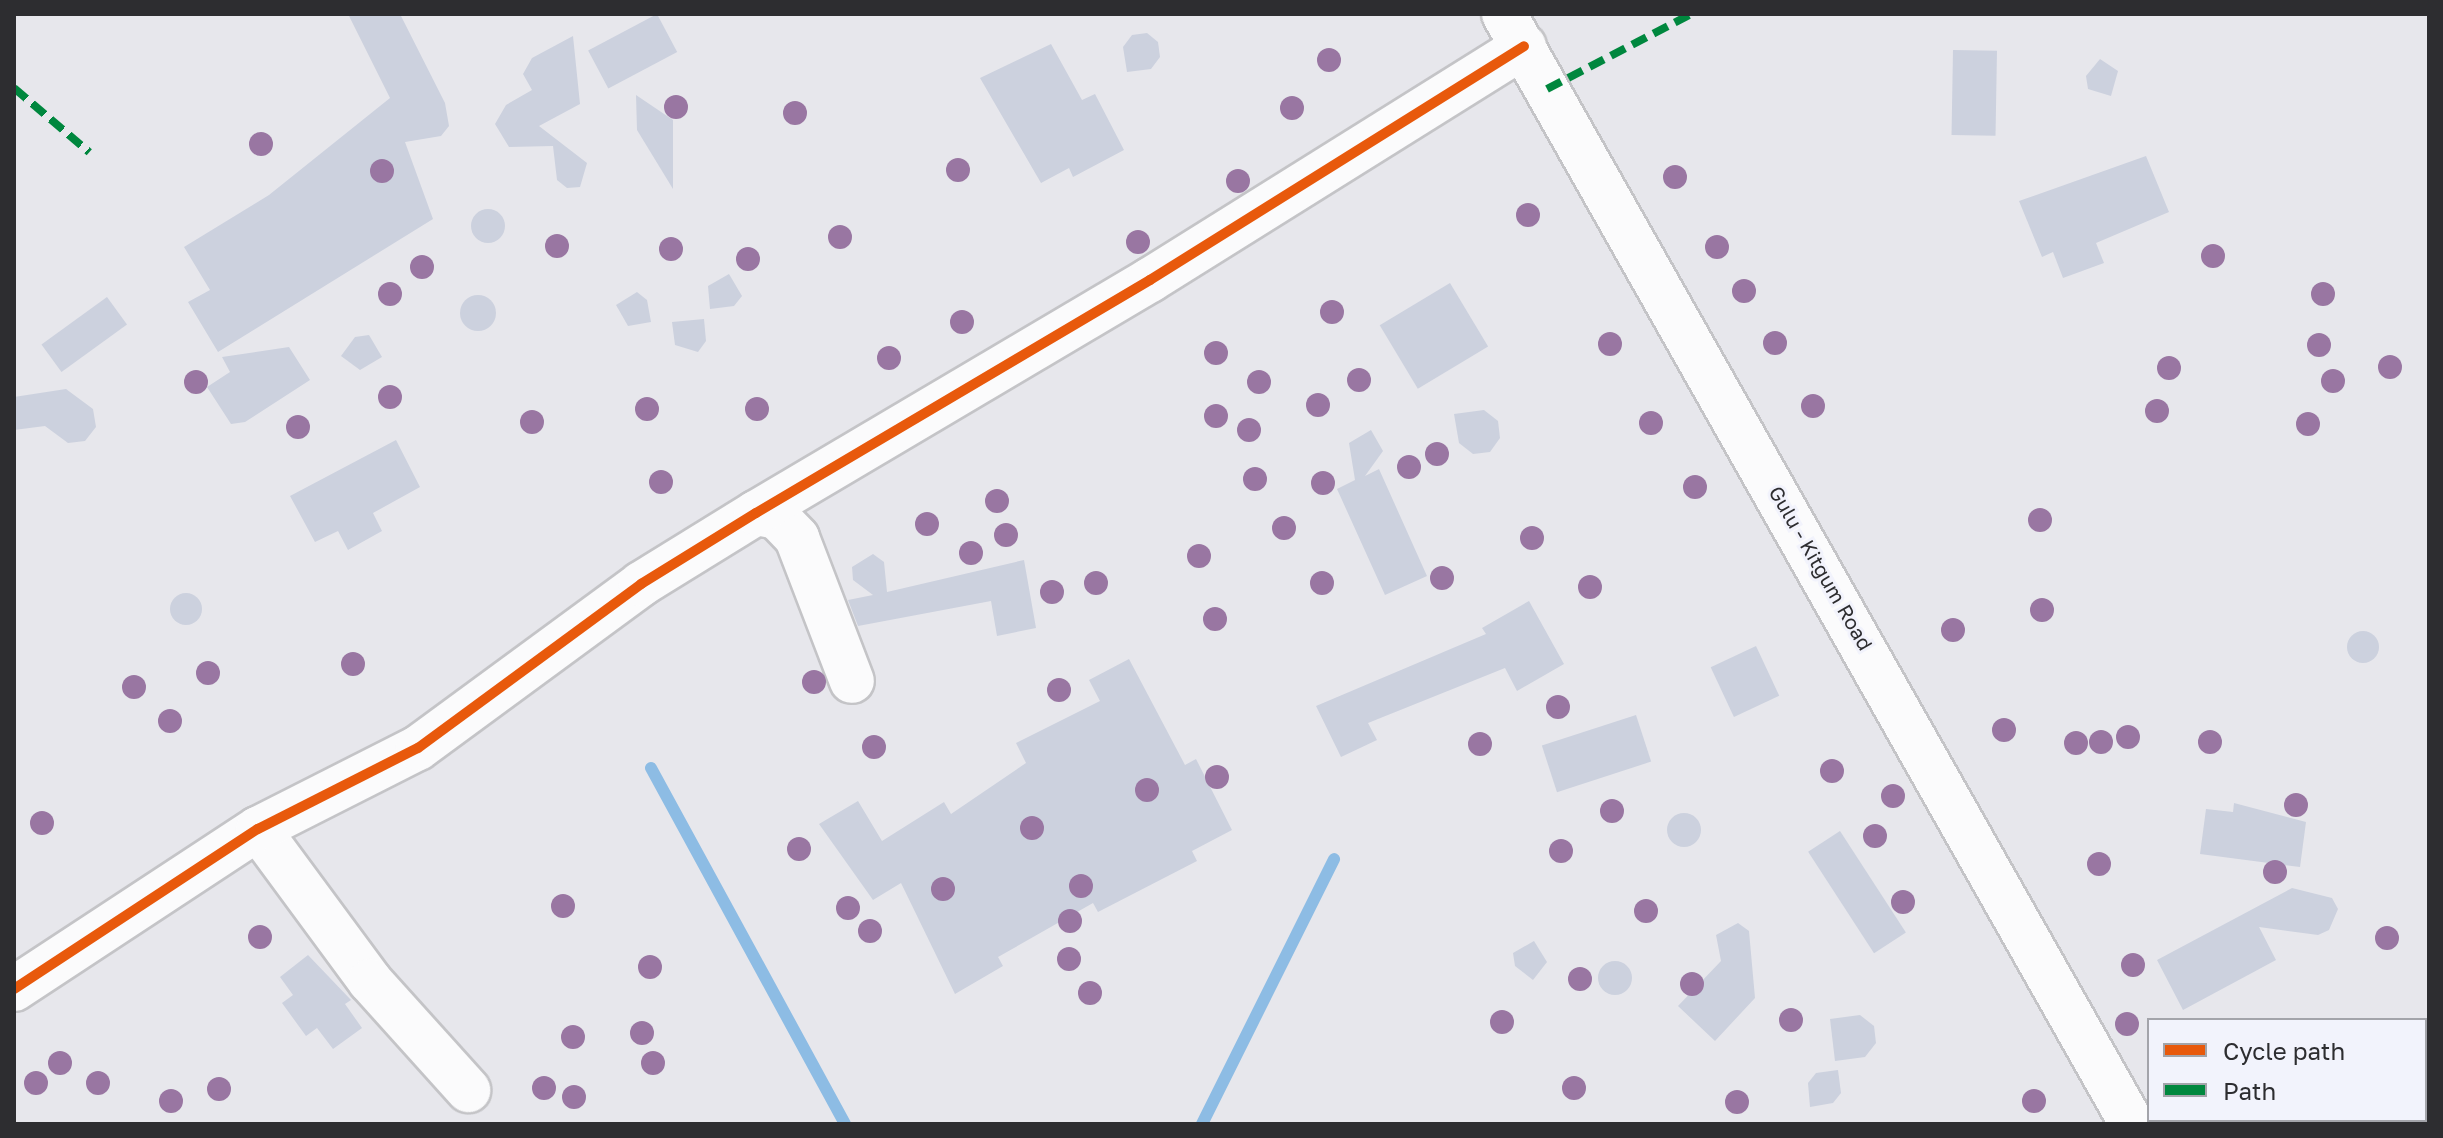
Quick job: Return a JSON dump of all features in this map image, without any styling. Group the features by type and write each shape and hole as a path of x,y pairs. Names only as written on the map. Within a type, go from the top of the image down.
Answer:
{"street":[{"path":"14,989 258,829 418,748 641,584 1150,280 1514,30"},
{"name":"Gulu - Kitgum Road","path":"1514,30 2132,1124"},
{"path":"756,513 777,517 797,538 852,681"},
{"path":"258,829 370,981 468,1090"}],"building":[{"path":"348,14 400,14 445,103 449,126 441,136 405,142 433,219 218,352 188,302 210,290 184,247 269,195 390,98"},
{"path":"657,14 677,52 608,89 588,51"},
{"path":"1147,33 1158,42 1160,57 1151,69 1127,72 1123,47 1132,35"},
{"path":"573,36 580,104 539,126 587,163 580,187 567,188 557,180 553,146 509,147 495,124 506,105 532,90 523,74 532,58"},
{"path":"1051,44 1082,100 1095,94 1124,150 1073,177 1069,168 1041,183 980,78"},
{"path":"1953,50 1997,51 1996,136 1952,135"},
{"path":"2100,59 2118,71 2111,96 2088,89 2086,76"},
{"path":"636,95 673,120 673,189 637,130"},
{"path":"2146,156 2169,212 2096,243 2104,263 2063,278 2053,252 2042,257 2019,201"},
{"path":"488,209 500,214 505,226 500,238 488,243 476,238 471,226 476,214"},
{"path":"729,274 742,296 734,306 710,309 708,286"},
{"path":"1450,283 1488,346 1418,389 1380,325"},
{"path":"637,292 647,300 651,322 628,326 616,305"},
{"path":"478,295 490,301 496,313 490,325 478,331 466,325 460,313 466,301"},
{"path":"107,297 127,325 61,372 41,345"},
{"path":"704,319 706,341 698,352 675,345 672,322"},
{"path":"369,335 382,357 360,370 341,356 355,337"},
{"path":"289,347 310,380 245,422 231,424 207,387 230,372 222,357"},
{"path":"66,389 93,409 96,427 85,441 68,443 45,426 14,430 14,397"},
{"path":"1484,410 1498,421 1500,438 1490,452 1473,454 1459,443 1454,414"},
{"path":"1371,430 1383,451 1365,476 1379,469 1427,576 1385,595 1337,489 1355,480 1349,443"},
{"path":"396,440 420,487 373,513 382,531 348,550 338,531 315,542 290,496"},
{"path":"873,554 884,562 887,592 1024,560 1036,628 997,636 991,601 858,626 848,600 873,595 853,580 852,567"},
{"path":"186,593 198,597 202,609 198,621 186,625 174,621 170,609 174,597"},
{"path":"1529,601 1564,664 1517,691 1505,668 1368,723 1377,740 1341,757 1316,706 1486,634 1482,628"},
{"path":"2363,631 2374,636 2379,647 2374,658 2363,663 2352,658 2347,647 2352,636"},
{"path":"1756,646 1779,696 1734,717 1711,667"},
{"path":"1129,659 1185,765 1196,759 1232,830 1192,851 1197,861 1098,912 1093,903 998,957 1003,966 955,994 901,883 873,900 819,824 858,801 882,841 944,802 951,814 1026,763 1016,743 1100,701 1089,680"},
{"path":"1636,715 1651,762 1557,792 1542,746"},
{"path":"2234,803 2306,822 2300,867 2200,854 2206,809 2233,812"},
{"path":"1684,813 1696,818 1701,830 1696,842 1684,847 1672,842 1667,830 1672,818"},
{"path":"1840,831 1906,932 1874,953 1808,852"},
{"path":"2292,888 2332,898 2338,909 2329,930 2318,935 2259,927 2276,960 2183,1010 2157,960"},
{"path":"1738,923 1749,931 1755,998 1715,1041 1678,1006 1721,961 1716,935"},
{"path":"1534,941 1547,962 1533,980 1515,966 1513,953"},
{"path":"308,955 351,1000 345,1004 362,1028 333,1049 317,1028 306,1036 282,1003 293,995 280,977"},
{"path":"1615,961 1627,966 1632,978 1627,990 1615,995 1603,990 1598,978 1603,966"},
{"path":"1860,1015 1874,1026 1876,1043 1865,1057 1835,1061 1830,1019"},
{"path":"1838,1070 1841,1093 1833,1103 1810,1107 1808,1083 1816,1073"}],"waterway":[{"path":"651,768 845,1124"},
{"path":"1202,1124 1334,859"}],"marked path":[{"path":"1547,89 1691,14"},
{"path":"14,88 89,152"}],"cycle path":[{"path":"14,989 258,829 418,748 641,584 1150,280 1524,46"}]}
